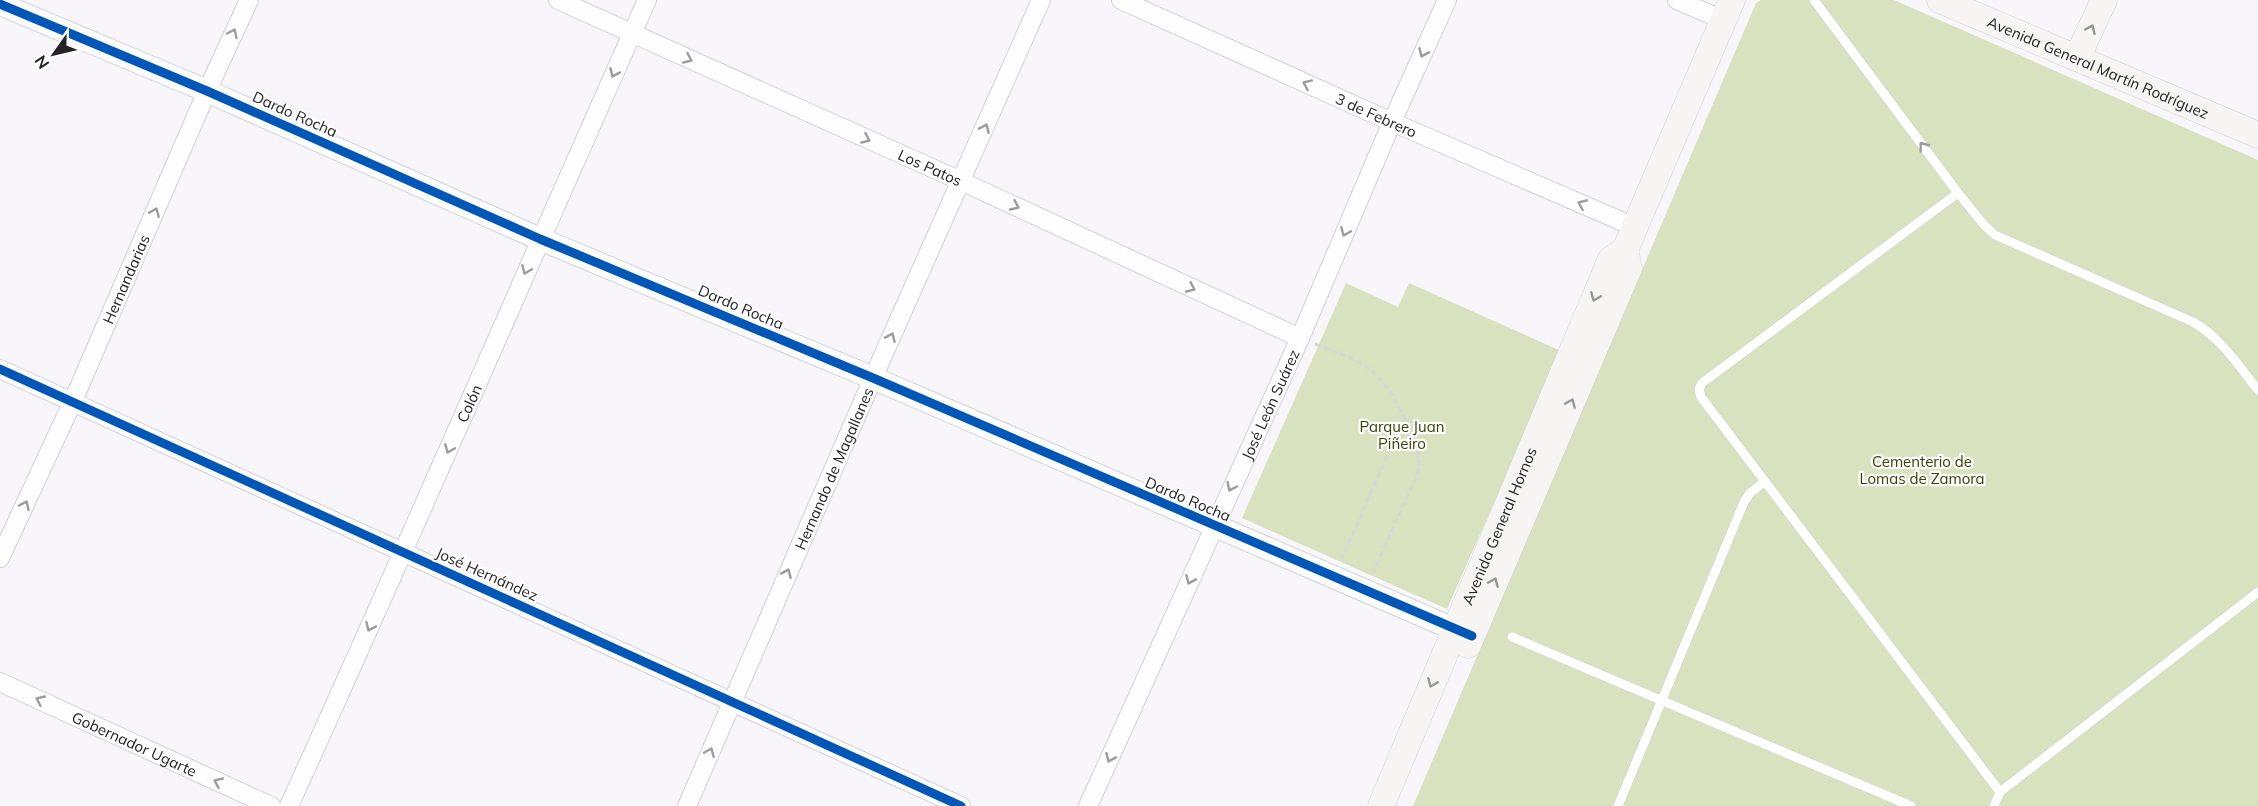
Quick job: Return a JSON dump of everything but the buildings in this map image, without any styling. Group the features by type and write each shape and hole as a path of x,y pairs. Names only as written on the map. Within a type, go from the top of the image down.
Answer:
{"main road":[{"name":"Avenida General Martín Rodríguez","path":"1940,0 2258,135"},
{"path":"2077,58 2104,0"},
{"name":"Avenida General Hornos","path":"1399,806 1463,633 1611,259 1630,238 1727,10"},
{"name":"Avenida General Hornos","path":"1381,806 1463,633"}],"street":[{"name":"Hernandarias","path":"0,558 73,401 207,91 249,0"},
{"name":"Los Patos","path":"558,0 962,181 1299,338"},
{"name":"Colón","path":"289,806 404,552 646,0"},
{"name":"Hernando de Magallanes","path":"687,806 731,701 1041,0"},
{"name":"3 de Febrero","path":"1121,0 1392,122 1630,238"},
{"name":"José León Suárez","path":"1088,806 1299,338 1447,0"},
{"path":"1677,0 1727,10"},
{"name":"Dardo Rocha","path":"0,3 207,91 540,239 873,378 1463,633"},
{"name":"José Hernández","path":"0,369 962,806"},
{"name":"Gobernador Ugarte","path":"0,682 271,806"}],"lane":[{"path":"1814,0 1958,193 1995,235 2182,317 2206,330 2219,342 2258,390"},
{"path":"1958,193 1702,383 1699,389 1701,397 1764,482 2000,792"},
{"path":"1618,806 1744,502 1750,493 1764,482"},
{"path":"1994,806 2000,792 2258,592"},
{"path":"1512,637 1663,699 1911,806"}],"path":[{"path":"1299,338 1361,362 1374,370 1404,417 1419,448 1419,473 1365,592"},
{"path":"1334,578 1404,417"}],"green space":[{"name":"Cementerio de Lomas de Zamora","path":"1761,0 1894,0 2258,160 2258,806 1413,806 1756,3"},
{"name":"Parque Juan Piñeiro","path":"1346,283 1398,307 1409,283 1561,351 1447,609 1242,518"}],"cycle path":[{"path":"0,4 207,91 540,239 873,378 1472,636"},
{"path":"0,369 961,806"}]}
